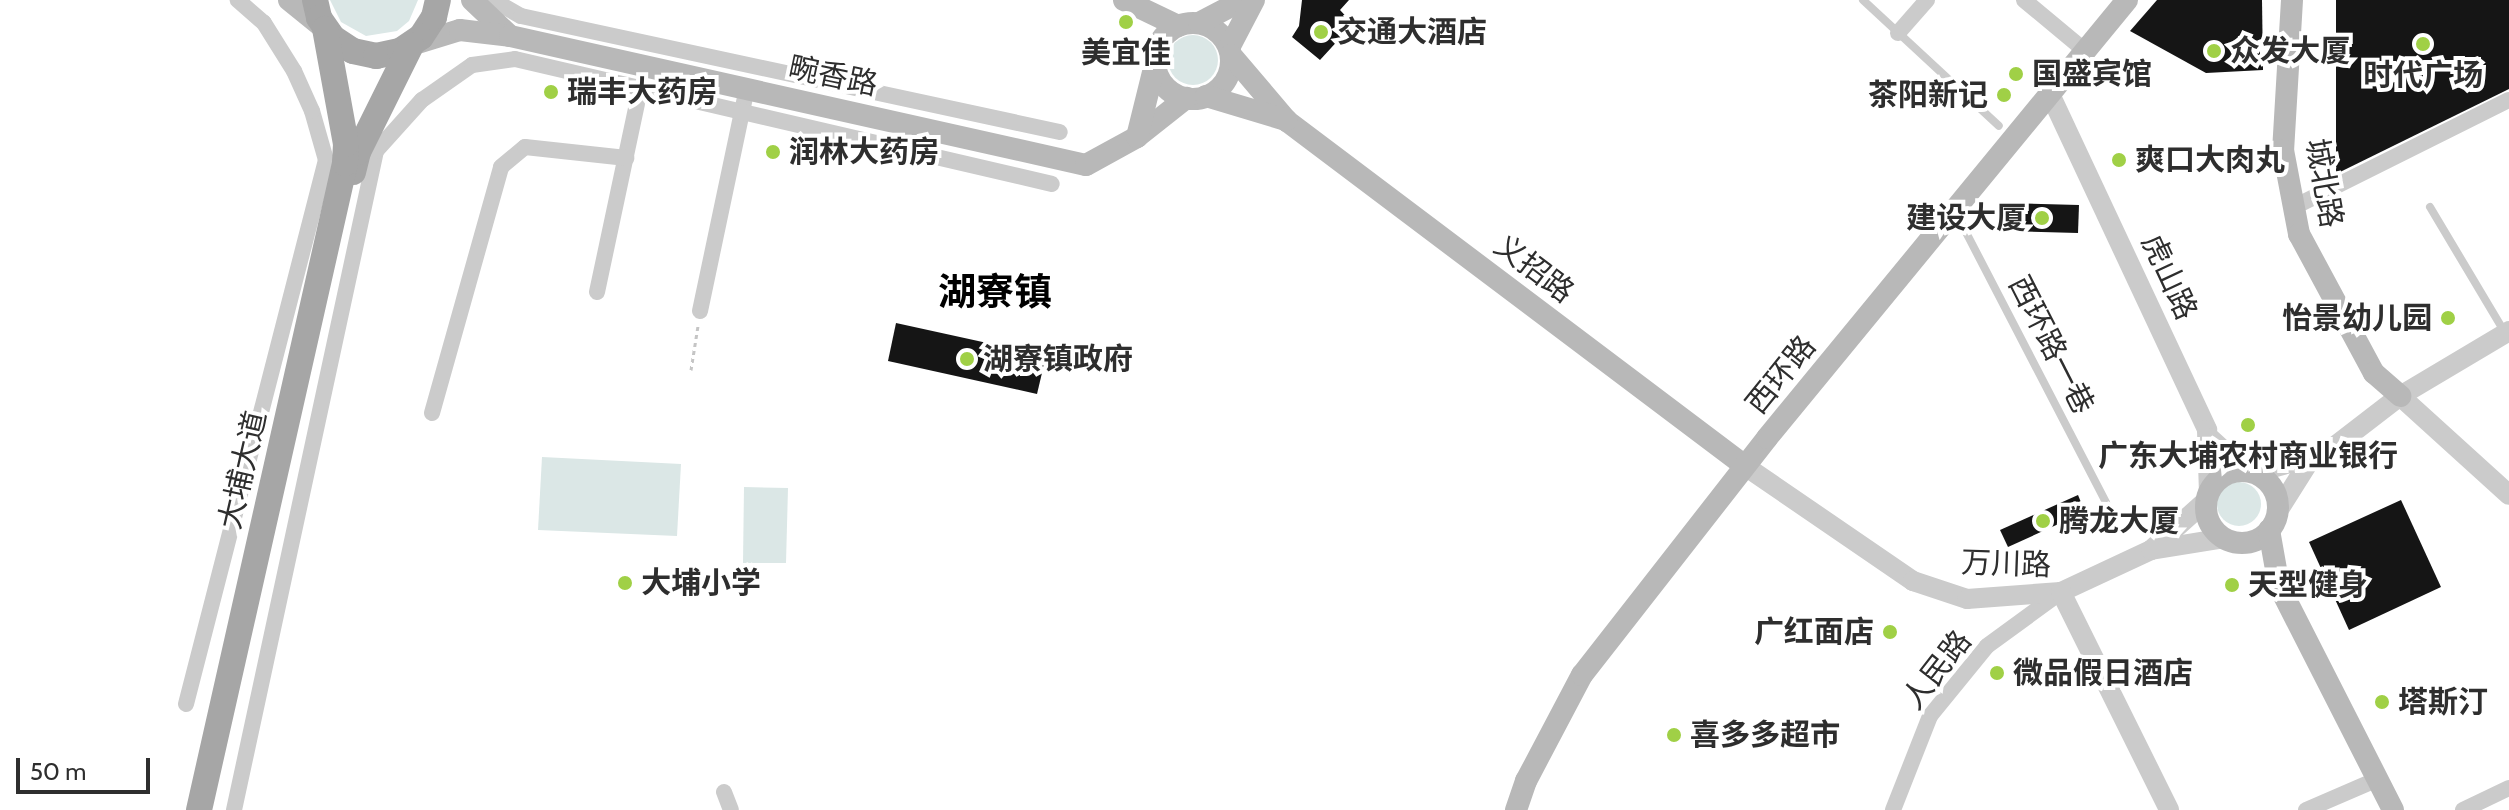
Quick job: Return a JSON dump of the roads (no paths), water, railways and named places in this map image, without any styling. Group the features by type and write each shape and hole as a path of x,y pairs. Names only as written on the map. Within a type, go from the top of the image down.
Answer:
{"main road":[{"path":"289,0 342,46 365,55 389,54 411,45"},
{"path":"315,0 325,29 352,148"},
{"path":"352,148 411,45 428,28 438,0"},
{"path":"472,0 510,36"},
{"path":"1137,137 1163,36 1243,0"},
{"path":"1196,97 1223,84 1229,74 1230,51 1254,0"},
{"name":"西环路","path":"1516,810 1526,781 1582,675 1745,466 2127,0"},
{"name":"城北路","path":"2292,0 2283,150 2299,234 2374,373 2400,396"},
{"path":"1128,3 1188,24 1217,30 1230,51 1287,121"},
{"path":"1128,3 1155,59 1160,81 1168,90 1287,121"},
{"name":"畹香路","path":"411,45 460,30 510,36 1086,165 1137,137 1196,97"},
{"name":"义招路","path":"1287,121 1745,466"},
{"name":"大埔大道","path":"199,810 345,163 352,148"},
{"name":"大埔大道","path":"206,810 352,148"},
{"path":"2277,576 2208,519 2208,496 2226,475 2250,472 2272,486 2277,576 2393,810"},
{"path":"2231,540 2251,542 2273,521"}],"street":[{"path":"186,704 326,160 312,111 294,71 264,23 238,0"},
{"path":"493,0 521,16 1060,132"},
{"path":"1898,33 1927,0"},
{"path":"2024,0 2084,50"},
{"path":"234,810 376,151 422,100 472,65 515,59 1052,184"},
{"path":"700,311 747,88"},
{"name":"虎山路","path":"2049,92 2210,438 2208,496"},
{"path":"2294,207 2509,100"},
{"path":"597,292 637,104"},
{"path":"432,413 501,167 525,147 626,158"},
{"path":"2210,438 2250,472 2326,453 2400,396 2507,332"},
{"path":"2400,396 2509,495"},
{"path":"2273,521 2312,457"},
{"name":"万川路","path":"1745,466 1913,581 1967,599 2061,592 2169,810"},
{"path":"2151,550 2208,496"},
{"path":"2061,592 2151,550 2231,540"},
{"name":"人民路","path":"1893,810 1930,716 1987,646 2061,592"},
{"path":"2306,810 2378,779"},
{"path":"2463,810 2509,788"},
{"path":"724,792 731,810"}],"lane":[{"path":"1863,0 1999,126"},
{"path":"2430,207 2507,332"},
{"name":"西环路一巷","path":"1954,209 2106,502"}],"place":[{"name":"美宜佳","path":"1126,22"},
{"name":"交通大酒店","path":"1321,32"},
{"name":"时代广场","path":"2423,44"},
{"name":"众发大厦","path":"2214,51"},
{"name":"国盛宾馆","path":"2016,74"},
{"name":"瑞丰大药房","path":"551,92"},
{"name":"茶阳新记","path":"2004,95"},
{"name":"润林大药房","path":"773,152"},
{"name":"爽口大肉丸","path":"2119,160"},
{"name":"建设大厦","path":"2042,218"},
{"name":"怡景幼儿园","path":"2448,318"},
{"name":"湖寮镇政府","path":"967,359"},
{"name":"广东大埔农村商业银行","path":"2248,425"},
{"name":"腾龙大厦","path":"2043,521"},
{"name":"大埔小学","path":"625,583"},
{"name":"天型健身","path":"2232,585"},
{"name":"广红面店","path":"1890,632"},
{"name":"微品假日酒店","path":"1997,673"},
{"name":"塔斯汀","path":"2382,702"},
{"name":"喜多多超市","path":"1674,735"}],"district":[{"name":"湖寮镇","path":"995,292"}]}
